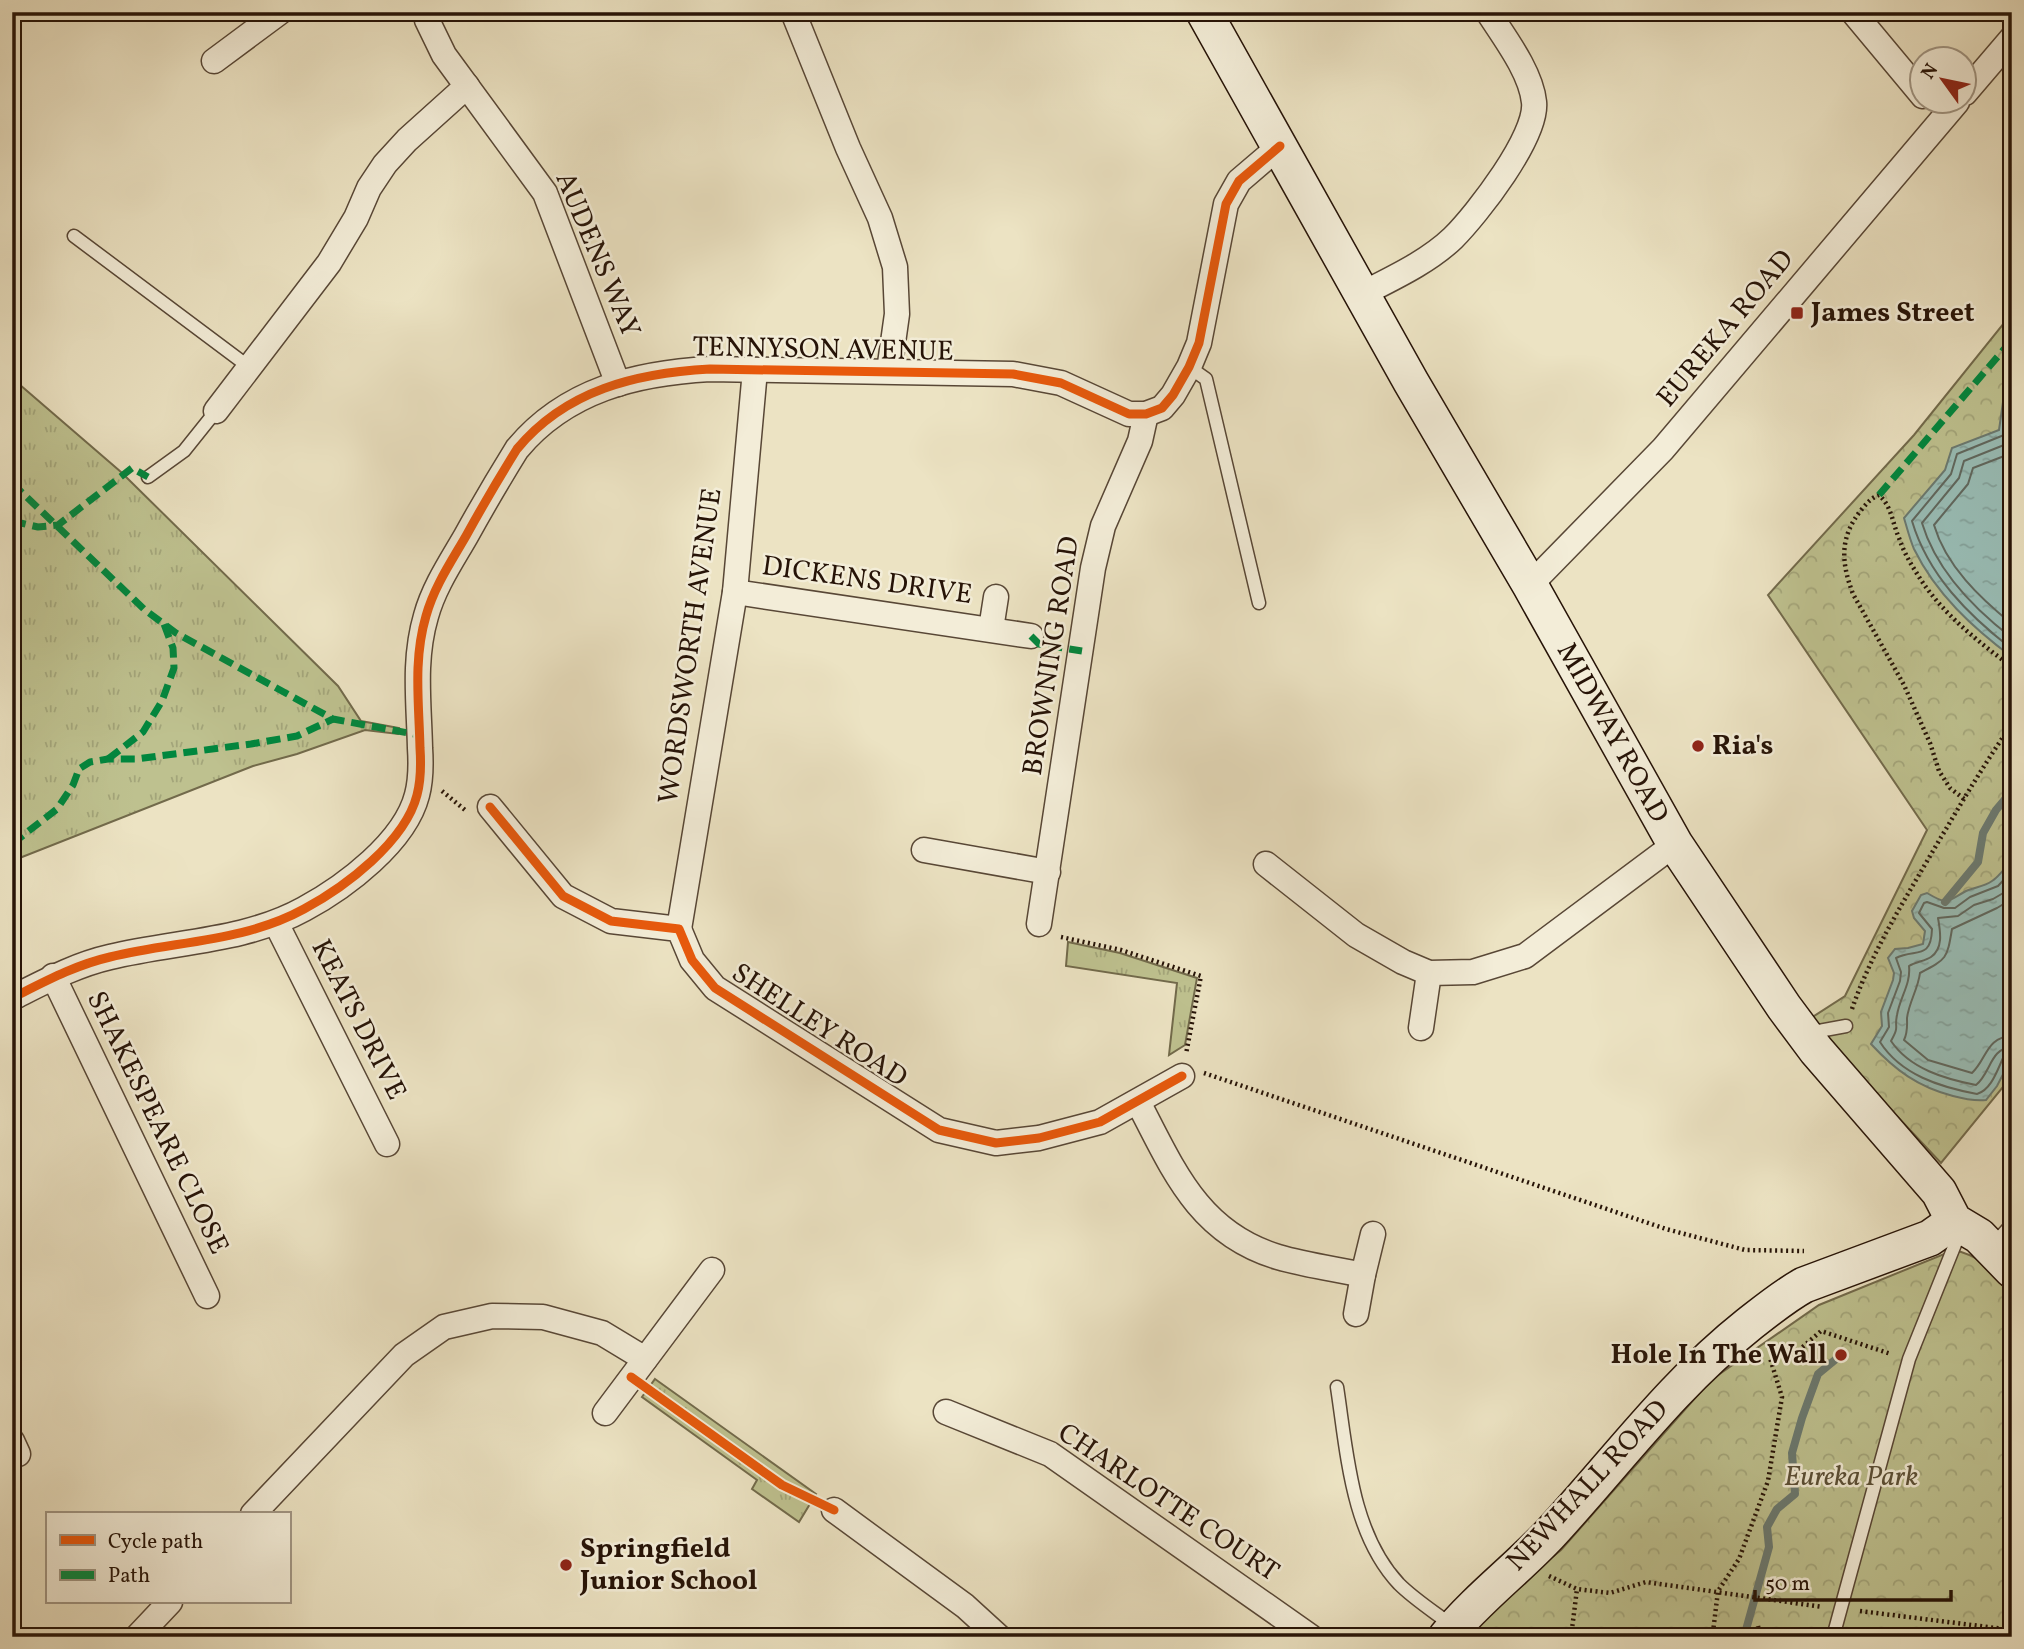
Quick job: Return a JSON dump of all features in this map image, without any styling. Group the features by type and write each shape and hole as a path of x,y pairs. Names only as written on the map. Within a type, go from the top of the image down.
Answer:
{"main road":[{"name":"MIDWAY ROAD","path":"1204,12 1675,844 1783,1007 1939,1192 1958,1224 2005,1247"},
{"name":"NEWHALL ROAD","path":"1450,1632 1548,1535 1661,1406 1727,1342 1785,1296 1836,1273 1930,1238 1958,1224"}],"street":[{"path":"214,61 280,12"},
{"name":"AUDENS WAY","path":"426,12 427,20 444,54 545,193 618,384"},
{"path":"793,12 848,148 880,218 895,267 897,314 889,372"},
{"path":"1362,294 1416,265 1452,239 1508,168 1527,132 1535,104 1528,78 1488,12"},
{"path":"1853,12 1909,79"},
{"path":"1979,77 2012,38"},
{"path":"216,411 329,263 356,218 369,188 385,164 407,140 467,86"},
{"name":"EUREKA ROAD","path":"1530,585 1663,449 1935,116"},
{"path":"1146,414 1162,408 1189,367 1201,332 1226,204 1238,180 1280,146"},
{"name":"TENNYSON AVENUE","path":"12,998 53,976 107,957 222,938 276,923 332,892 388,845 406,820 417,796 420,772 418,663 421,637 435,588 497,481 531,432 578,398 666,371 710,369 1013,374 1060,383 1129,414 1146,414"},
{"name":"WORDSWORTH AVENUE","path":"679,929 735,592 755,370"},
{"name":"BROWNING ROAD","path":"1039,924 1093,568 1103,526 1140,441 1146,414"},
{"name":"DICKENS DRIVE","path":"735,592 1031,636"},
{"name":"DICKENS DRIVE","path":"991,629 996,597"},
{"path":"490,807 563,897 611,921 679,929"},
{"path":"1266,864 1356,935 1403,962 1429,973 1473,972 1525,956 1675,844"},
{"path":"925,850 1048,872"},
{"name":"KEATS DRIVE","path":"276,923 387,1144"},
{"name":"SHELLEY ROAD","path":"679,929 692,960 715,988 939,1130 996,1143 1039,1138 1100,1122 1138,1102 1182,1071"},
{"path":"1421,1028 1429,973"},
{"name":"SHAKESPEARE CLOSE","path":"53,976 207,1296"},
{"path":"1138,1102 1180,1183 1209,1218 1224,1230 1277,1257 1363,1275"},
{"path":"1356,1314 1373,1234"},
{"path":"605,1413 712,1270"},
{"path":"255,1512 404,1355 444,1327 492,1316 542,1317 602,1333 638,1368"},
{"name":"CHARLOTTE COURT","path":"946,1412 1050,1454 1311,1637"},
{"path":"834,1510 965,1606 999,1637"},
{"path":"137,1637 168,1604"}],"lane":[{"path":"74,236 249,367"},
{"path":"1189,367 1206,379 1259,603"},
{"path":"148,477 184,451 216,411"},
{"path":"1804,1034 1846,1026"},
{"path":"1833,1637 1909,1359 1958,1224"},
{"path":"1337,1387 1354,1500 1368,1534 1399,1584 1450,1632"}],"path":[{"path":"1964,799 1950,788 1939,772 1930,743 1904,685 1848,581 1844,554 1846,534 1873,497 1878,495 1889,507 1907,556 1934,597 1976,639 2012,667"},
{"path":"1846,1026 1879,945 1901,902 2012,724"},
{"path":"420,772 468,813 490,807"},
{"path":"1039,924 1053,935 1121,950 1201,976 1182,1071 1666,1229 1745,1250 1804,1251 1836,1273"},
{"path":"1709,1637 1713,1632 1718,1591 1738,1559 1768,1481 1782,1396 1770,1358 1798,1351 1821,1331 1909,1359"},
{"path":"638,1368 782,1485 834,1510"},
{"path":"1524,1558 1537,1570 1577,1589 1610,1593 1646,1581 1736,1593 1765,1600 2012,1630"},
{"path":"1571,1637 1577,1589"},
{"path":"1758,1626 1760,1637"}],"green space":[{"path":"2012,313 2012,1076 1941,1163 1862,1079 1811,1018 1845,996 1927,830 1768,595 1914,435"},
{"path":"12,378 121,472 338,686 361,721 399,728 398,734 365,730 253,766 12,861"},
{"path":"1068,942 1120,953 1197,978 1185,1045 1169,1055 1177,983 1066,966"},
{"name":"Eureka Park","path":"1954,1250 1980,1261 2012,1293 2012,1637 1461,1637 1464,1630 1561,1550 1711,1380 1819,1305"},
{"path":"655,1379 816,1494 799,1522 752,1489 757,1480 642,1397"}],"water":[{"path":"2012,396 2012,657 1970,622 1933,581 1914,549 1904,518 1945,470 1952,448 1999,430 2003,402"},
{"path":"2012,863 2012,1057 1997,1086 1986,1100 1961,1098 1929,1088 1908,1076 1871,1044 1882,1026 1881,1012 1893,980 1894,973 1888,958 1895,949 1923,944 1925,931 1914,918 1912,911 1921,895 1927,893 1940,900 1951,900 1989,883"}],"waterway":[{"path":"1945,902 1978,862 1983,833 1996,810 2012,791"},
{"path":"1744,1637 1769,1547 1767,1527 1777,1509 1795,1494 1792,1453 1802,1418 1818,1374 1841,1355"}],"marked path":[{"path":"1879,495 2012,340"},
{"path":"12,521 38,527 58,525 132,468 148,477"},
{"path":"12,483 145,610 176,633 333,719 419,735"},
{"path":"108,759 143,732 162,701 174,668 173,648 164,624"},
{"path":"1031,636 1039,644 1082,651"},
{"path":"12,844 57,809 73,785 79,769 90,762 136,759 297,736 333,719"}],"cycle path":[{"path":"12,998 60,974 97,960 233,934 281,920 337,889 387,846 400,830 417,795 421,766 419,649 429,605 443,575 517,449 557,412 604,388 656,375 710,369 1013,374 1061,383 1129,414 1146,414 1162,408 1173,395 1199,343 1226,204 1239,181 1280,146"},
{"path":"490,807 563,896 611,921 679,929 692,960 715,988 939,1130 996,1143 1039,1138 1100,1122 1182,1076"},
{"path":"631,1377 782,1485 834,1510"}],"place":[{"name":"James Street","path":"1797,313"},
{"name":"Ria's","path":"1698,746"},
{"name":"Hole In The Wall","path":"1841,1355"},
{"name":"Springfield Junior School","path":"566,1565"}]}
